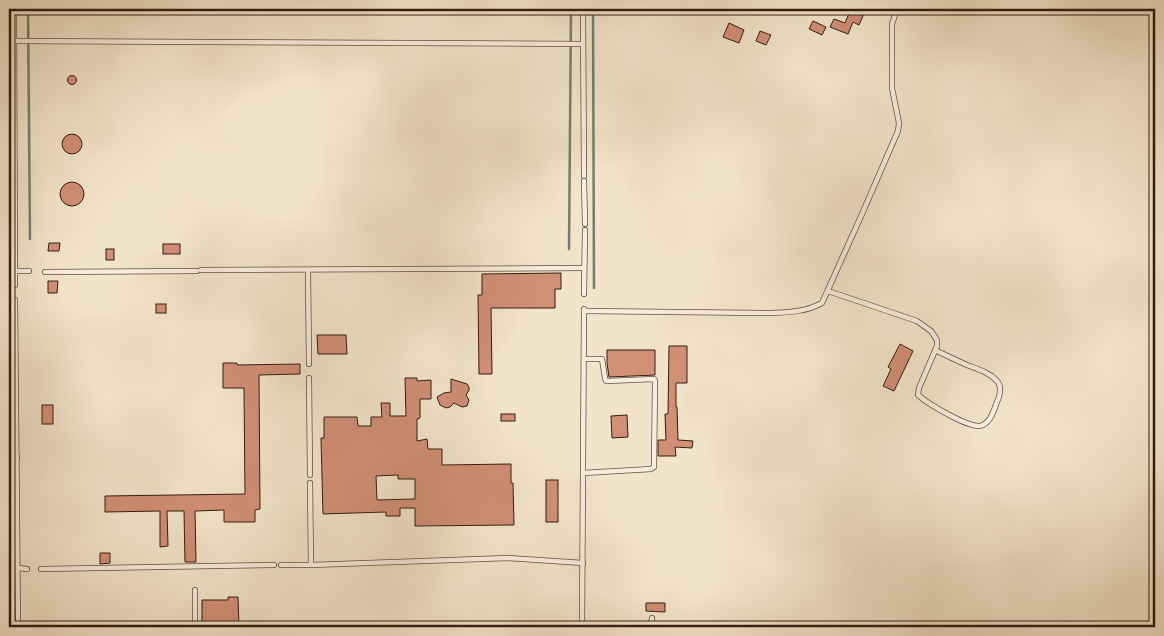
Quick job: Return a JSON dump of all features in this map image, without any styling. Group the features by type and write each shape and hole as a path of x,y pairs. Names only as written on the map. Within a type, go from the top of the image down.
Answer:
{"lane":[{"path":"14,9 12,41 15,285"},
{"path":"583,9 584,224"},
{"path":"582,627 584,310 771,313 796,312 822,303 898,131 899,123 892,88 892,24 896,9"},
{"path":"12,41 583,44"},
{"path":"584,294 585,230"},
{"path":"45,272 584,268"},
{"path":"308,270 309,364"},
{"path":"9,271 29,271"},
{"path":"828,290 917,321 931,331 937,343 918,395 926,402 959,420 983,426 989,419 1000,397 1000,384 989,374 935,350"},
{"path":"15,300 18,627"},
{"path":"583,472 650,469 655,465 654,379 606,381 602,359 584,359"},
{"path":"309,378 310,475"},
{"path":"9,457 17,457"},
{"path":"310,483 311,565"},
{"path":"281,565 508,558 583,563"},
{"path":"41,569 274,565"},
{"path":"18,568 27,569"},
{"path":"195,590 196,627"},
{"path":"650,627 652,618"}],"building":[{"path":"851,9 866,9 859,25 853,22 848,34 830,27 834,19 845,23"},
{"path":"813,21 826,27 822,35 809,29"},
{"path":"729,23 744,30 739,43 723,37"},
{"path":"760,31 771,35 766,45 756,41"},
{"path":"72,75 77,80 72,85 67,80"},
{"path":"72,134 79,137 82,144 79,151 72,154 65,151 62,144 65,137"},
{"path":"67,182 77,182 84,189 84,199 77,206 67,206 60,199 60,189"},
{"path":"49,243 60,243 59,251 48,251"},
{"path":"163,244 180,244 180,254 163,254"},
{"path":"106,249 114,249 114,260 106,260"},
{"path":"561,273 561,289 555,289 555,308 491,308 492,374 479,374 478,295 482,295 482,274"},
{"path":"48,281 58,281 57,293 48,293"},
{"path":"156,304 166,304 166,313 156,313"},
{"path":"317,335 346,335 347,354 318,354"},
{"path":"900,344 913,351 894,391 883,386 891,369 888,367"},
{"path":"669,346 687,346 687,383 676,383 678,440 693,441 692,448 675,447 676,456 658,456 658,440 666,440 665,414 668,414"},
{"path":"607,350 655,350 655,375 609,377"},
{"path":"223,363 237,363 237,365 300,364 300,374 259,375 260,509 255,510 255,522 224,522 224,510 195,511 196,562 185,562 184,511 167,511 168,546 160,547 160,511 105,512 105,496 245,494 244,388 223,388"},
{"path":"405,378 417,378 417,381 431,380 431,399 420,399 420,418 417,419 417,441 427,439 428,449 442,449 442,465 511,464 514,525 415,526 415,508 400,508 400,516 386,516 386,512 323,514 321,438 324,438 324,417 357,417 358,426 371,426 371,417 382,417 381,403 390,403 390,416 406,416","holes":["398,475 398,479 415,479 415,499 377,500 376,476"]},
{"path":"451,379 467,384 469,387 466,395 469,400 467,406 462,407 454,403 446,408 440,405 437,397 451,392"},
{"path":"42,405 53,405 53,424 42,424"},
{"path":"501,414 515,414 515,421 501,421"},
{"path":"627,415 628,437 612,438 611,416"},
{"path":"546,480 558,480 558,522 546,522"},
{"path":"100,553 110,553 110,563 100,564"},
{"path":"228,597 238,597 239,627 202,627 202,600 228,600"},
{"path":"646,603 665,603 665,612 646,611"}],"waterway":[{"path":"28,9 30,239"},
{"path":"569,249 571,9"},
{"path":"593,9 594,288"}]}
